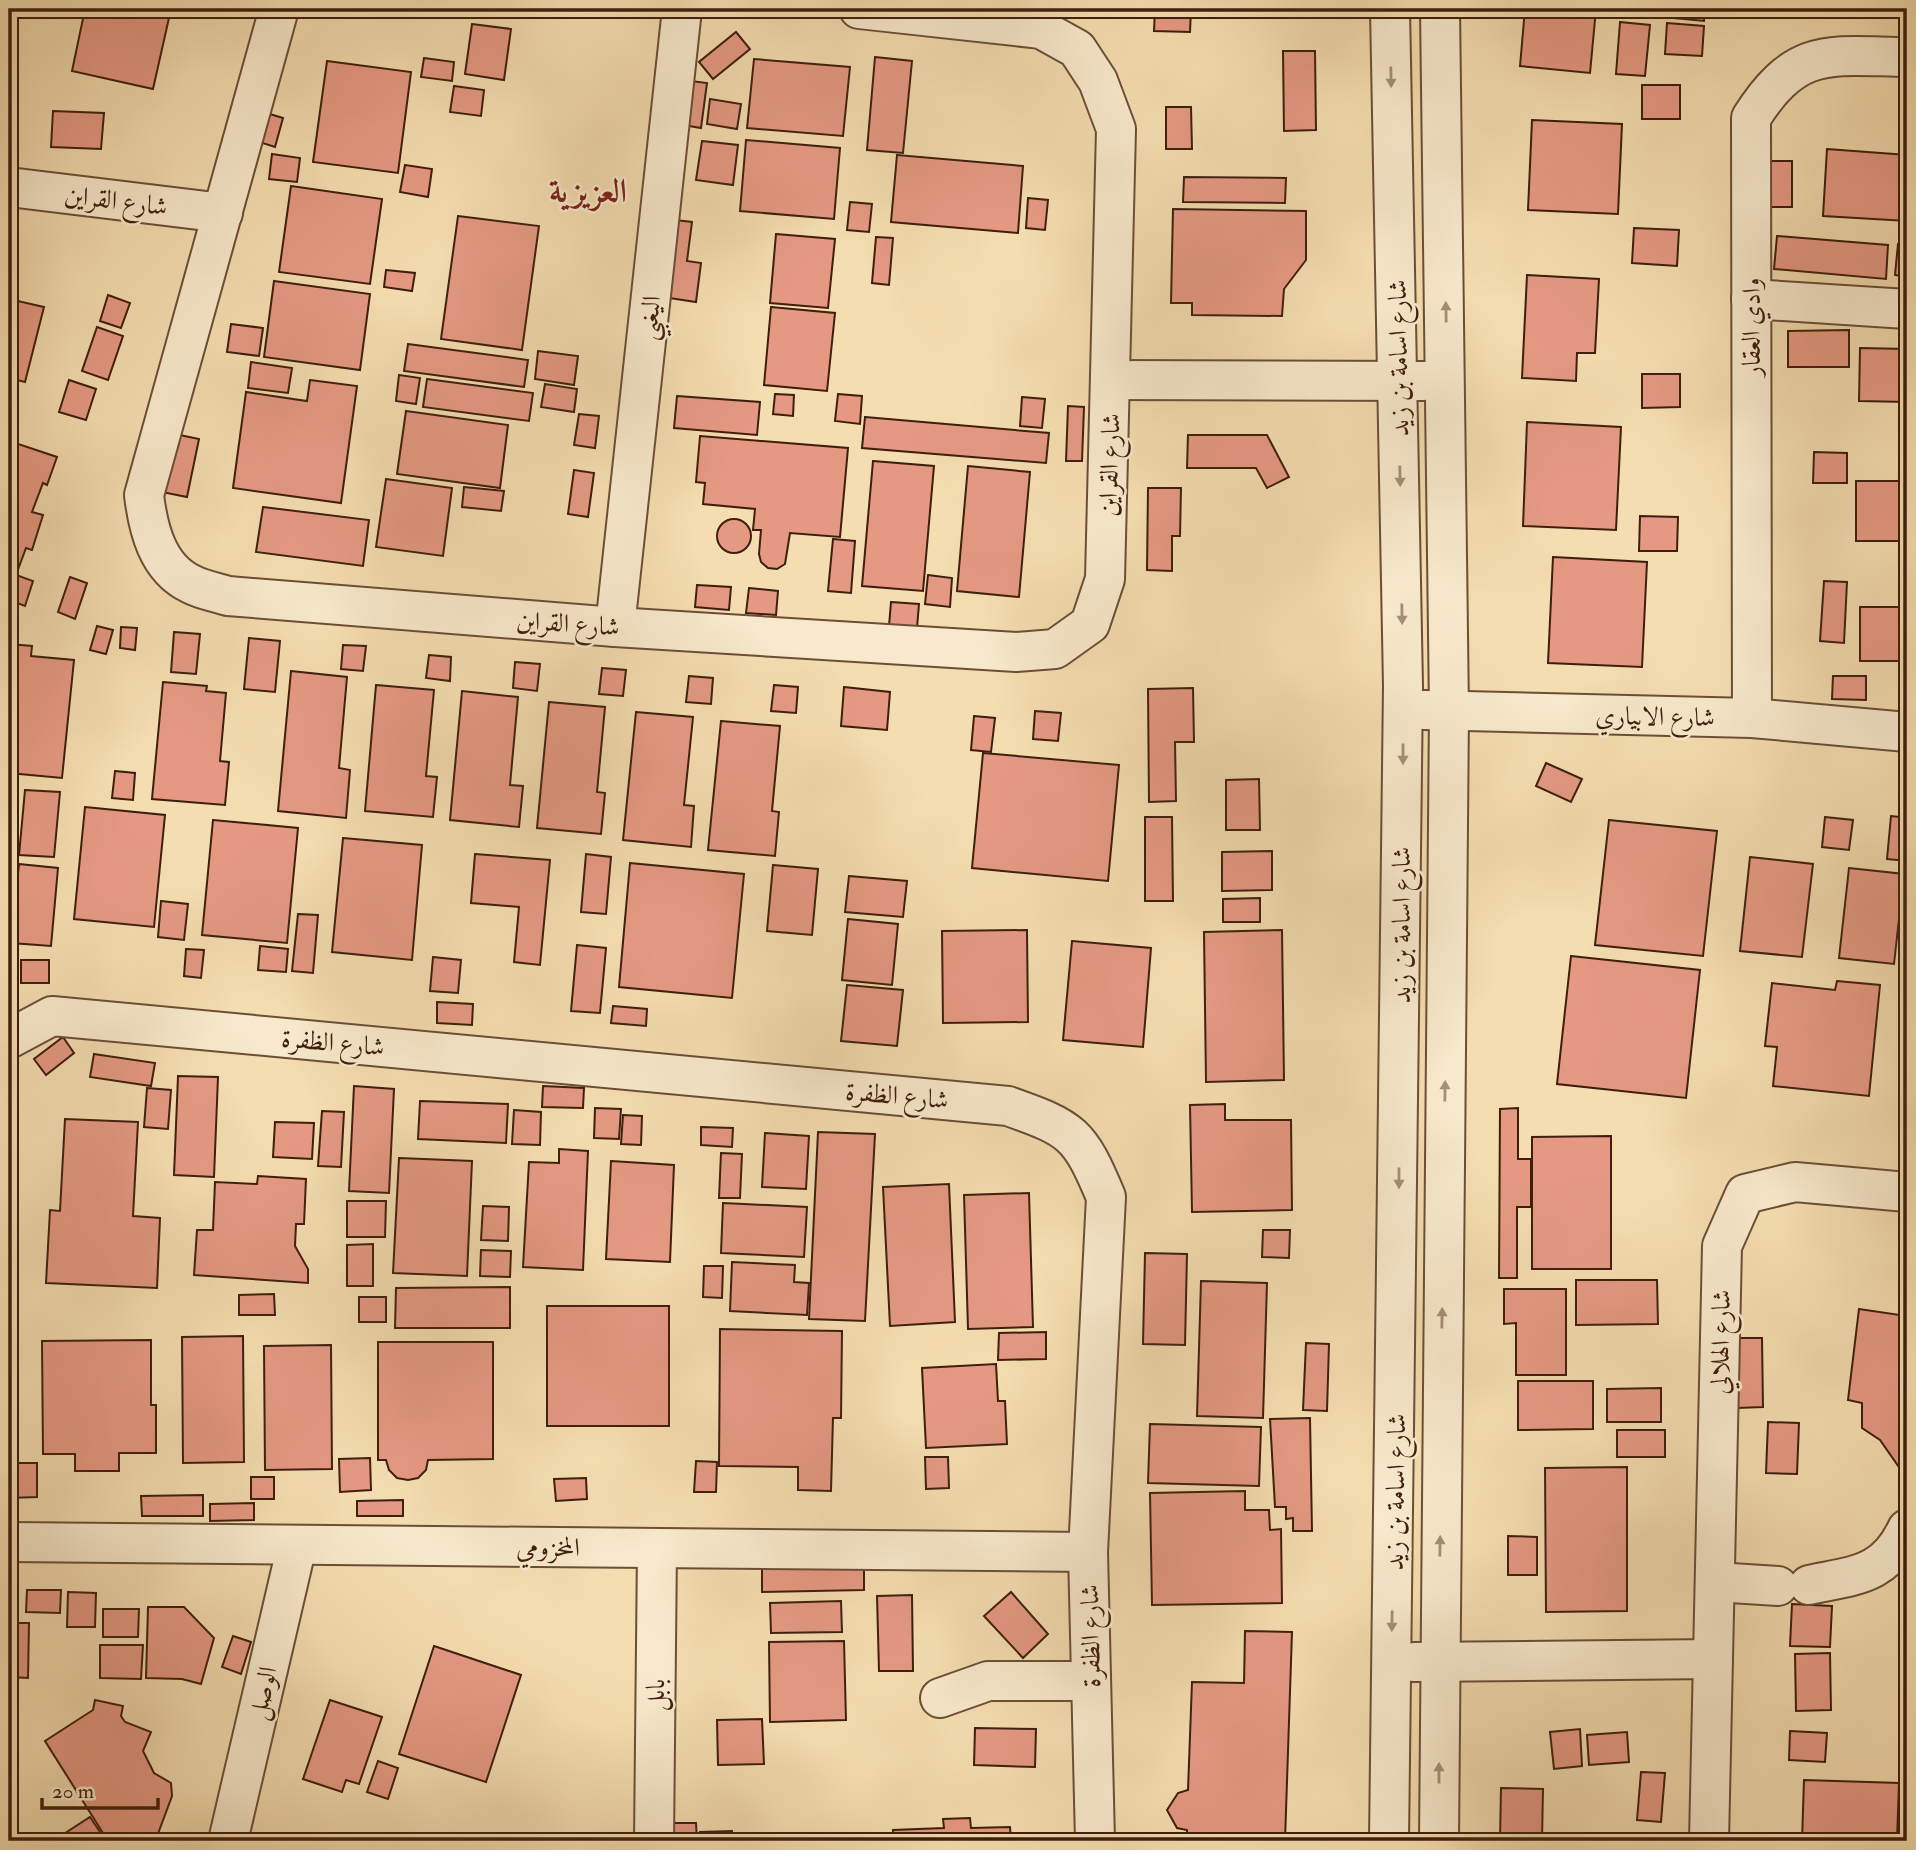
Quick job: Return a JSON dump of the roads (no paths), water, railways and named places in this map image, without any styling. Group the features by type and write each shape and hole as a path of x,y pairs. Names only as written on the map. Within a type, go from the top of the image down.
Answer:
{"street":[{"name":"شارع القراين","path":"279,9 144,495 149,533 167,564 190,584 228,596 615,627 1016,652 1055,649 1090,624 1105,579 1112,380 1116,129 1091,70 1077,49 1041,29 859,9"},
{"name":"اليغبي","path":"615,627 682,9"},
{"name":"شارع اسامة بن زيد","path":"1389,1841 1398,1343 1403,710 1390,9"},
{"name":"شارع اسامة بن زيد","path":"1439,1841 1438,1662 1450,711 1440,9"},
{"name":"وادي العقار","path":"1752,718 1751,118 1770,87 1795,68 1828,56 1907,57"},
{"name":"شارع القراين","path":"9,187 223,213"},
{"path":"1751,299 1907,309"},
{"name":"شارع القراين","path":"1112,380 1447,380"},
{"name":"شارع الابياري","path":"1403,710 1752,718 1907,732"},
{"name":"شارع الظفرة","path":"9,1039 52,1016 1008,1106 1058,1124 1087,1151 1106,1197 1088,1552 1095,1841"},
{"name":"شارع الهلالي","path":"1709,1841 1722,1247 1745,1194 1795,1182 1907,1192"},
{"path":"1715,1582 1793,1586 1869,1572 1896,1552 1907,1530"},
{"name":"المخزومي","path":"9,1542 1088,1552"},
{"name":"الوصل","path":"228,1841 297,1545"},
{"name":"بابل","path":"654,1841 657,1548"},
{"path":"1391,1662 1713,1660"},
{"path":"940,1698 988,1681 1091,1681"}],"district":[{"name":"العزيزية","path":"588,190"}]}
